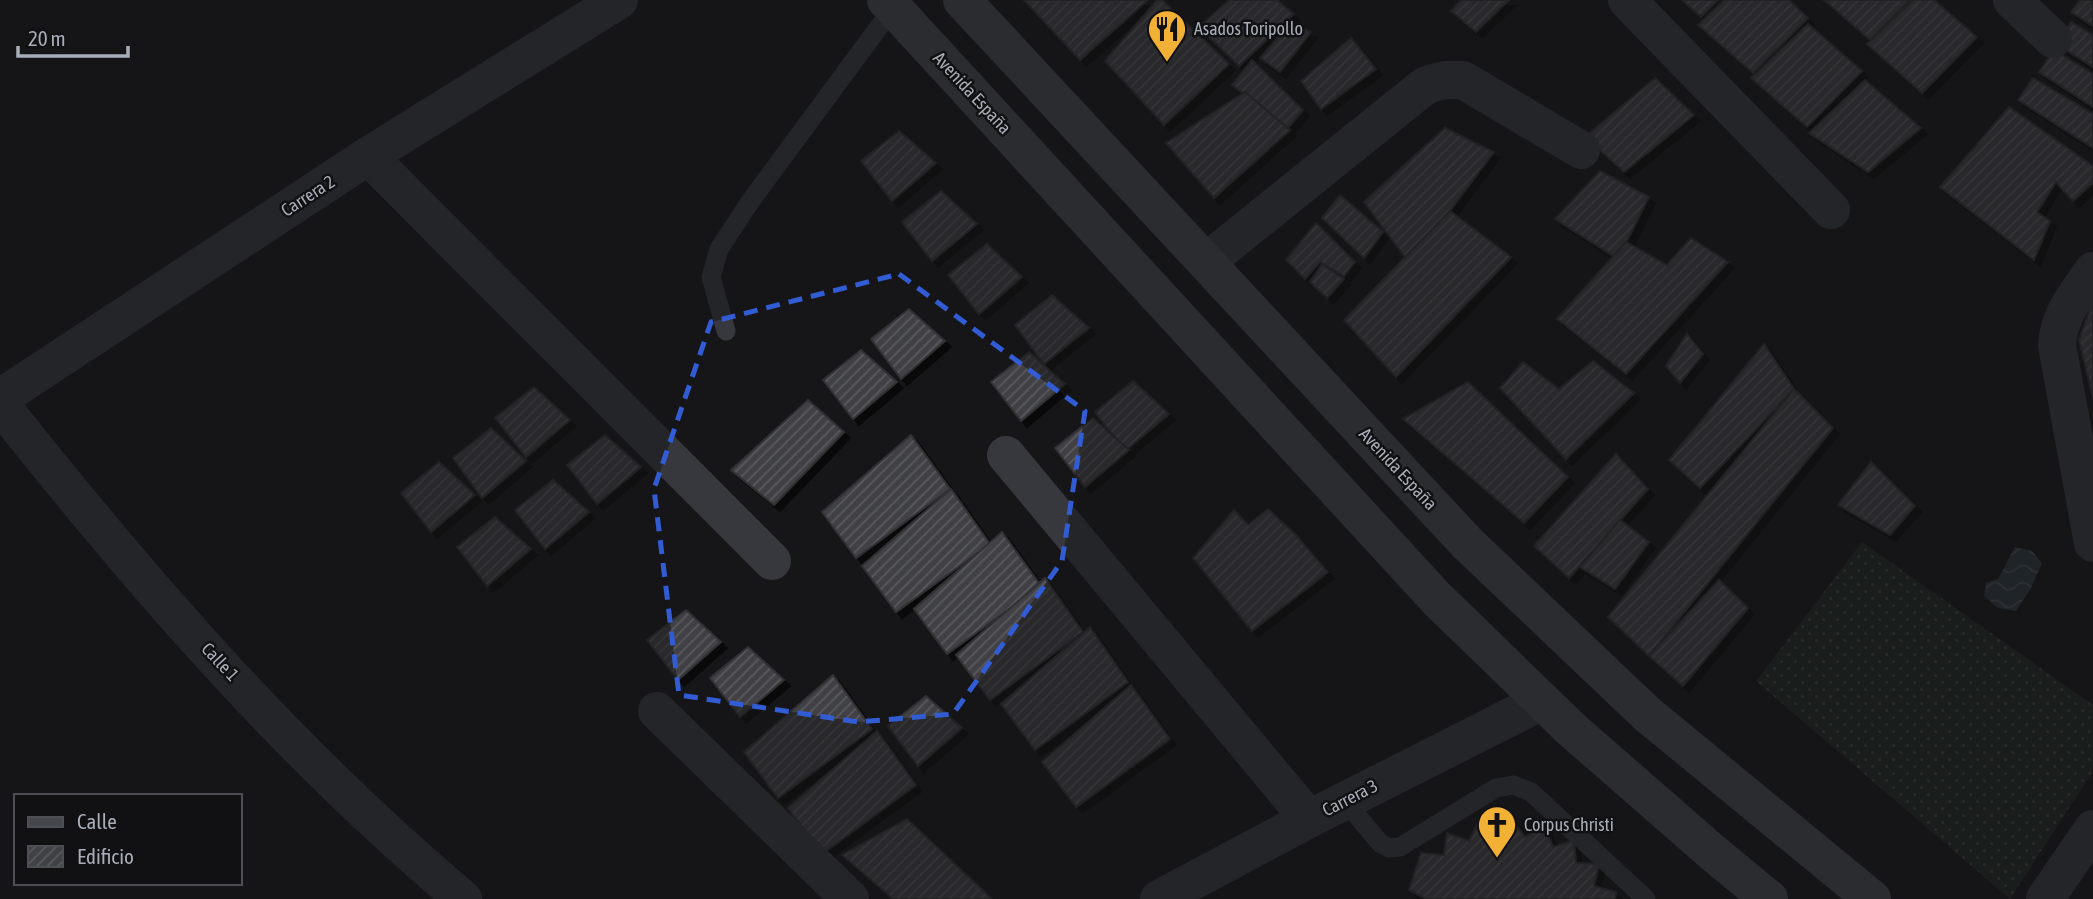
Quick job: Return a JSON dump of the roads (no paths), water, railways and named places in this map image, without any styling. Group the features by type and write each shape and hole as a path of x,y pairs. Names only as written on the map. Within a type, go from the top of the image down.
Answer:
{"street":[{"name":"Carrera 2","path":"0,398 368,156 619,0"},
{"path":"1627,0 1831,210"},
{"path":"2012,0 2053,39"},
{"name":"Avenida España","path":"970,3 1467,543 1647,714 1872,899"},
{"name":"Avenida España","path":"889,4 1437,599 1570,728 1769,899"},
{"path":"1206,262 1426,85 1445,80 1463,80 1581,150"},
{"path":"368,156 772,561"},
{"path":"2093,271 2064,313 2058,328 2057,345 2093,543"},
{"name":"Calle 1","path":"0,404 76,500 165,603 318,767 402,847 463,899"},
{"path":"1006,455 1308,820"},
{"name":"Carrera 3","path":"1159,899 1542,701"},
{"path":"657,711 850,899"},
{"path":"2045,899 2093,829"}],"lane":[{"path":"726,331 711,277 719,249 889,4"},
{"path":"1345,801 1380,843 1389,848 1400,847 1496,788 1513,785 1531,792 1646,899"}],"water":[{"path":"2015,547 2032,551 2042,563 2030,590 2016,611 1998,608 1984,596 1986,583 1998,579"}],"place":[{"name":"Asados Toripollo","path":"1167,63"},
{"name":"Corpus Christi","path":"1497,859"}]}
